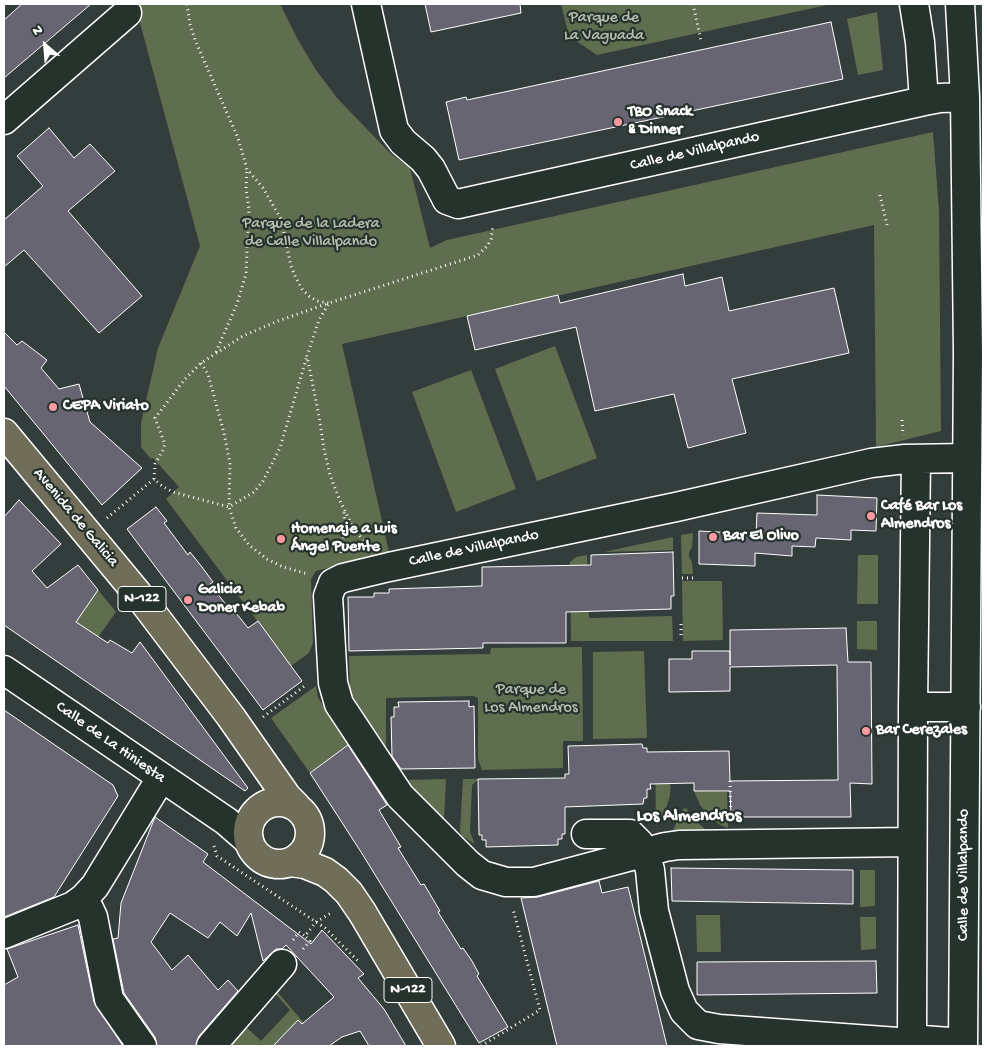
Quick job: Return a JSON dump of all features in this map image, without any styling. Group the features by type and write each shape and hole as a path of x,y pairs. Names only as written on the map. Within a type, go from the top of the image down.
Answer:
{"highway":[{"name":"Avenida de Galicia","path":"4,433 89,534 174,640 287,797 296,806"},
{"path":"255,820 271,788 270,772"},
{"path":"255,820 280,801 296,806"},
{"name":"N-122","path":"296,806 308,819 311,837 324,860 347,892 441,1046"},
{"name":"N-122","path":"255,820 257,856 272,864 290,862 320,869 347,892"},
{"path":"290,862 304,853 311,837"}],"street":[{"name":"Calle de Villalpando","path":"366,4 394,130 403,142 423,159 431,169 447,200 453,203 465,203 924,101 965,97"},
{"path":"914,4 920,42 924,101"},
{"name":"Calle de Villalpando","path":"645,853 651,878 654,911 675,991 684,1011 698,1025 719,1030 898,1042 963,1044 974,842 966,707 975,582 967,458 975,326 974,128 965,97 960,4"},
{"path":"4,120 127,13"},
{"name":"Calle de Villalpando","path":"323,579 350,576 870,463 916,459 967,458"},
{"path":"912,1041 916,459"},
{"path":"323,579 328,596 333,683 336,698 342,710 389,781 406,802 475,870 490,878 506,882 534,882 679,845 912,842"},
{"name":"Calle de La Hiniesta","path":"4,670 242,833 255,820"},
{"path":"913,707 966,707"},
{"path":"4,934 73,906 84,898 95,886 161,778"},
{"path":"586,834 630,834 635,837 645,853"},
{"path":"84,898 93,917 109,999 142,1046"},
{"path":"211,1046 282,964"}],"path":[{"path":"187,4 195,40 235,130 247,169 246,188 249,210 246,274 237,304 215,354"},
{"path":"693,4 701,41"},
{"path":"247,169 263,188 280,219 291,266 302,289 317,301 329,304"},
{"path":"880,195 887,225"},
{"path":"89,534 154,479 155,464 164,450 165,444 155,418 185,379 201,363 243,336 261,328 478,255 491,239 492,225"},
{"path":"154,479 162,486 174,492 229,507 254,492 272,466 319,320 329,304"},
{"path":"307,356 330,475 351,523 362,540 389,567"},
{"path":"201,363 208,374 215,397 228,453 229,507 241,537 257,553 278,565 323,579 336,566 344,542 344,508"},
{"path":"682,578 693,578"},
{"path":"681,624 681,639"},
{"path":"271,711 312,681"},
{"path":"730,781 731,844"},
{"path":"207,842 214,846 217,856 326,928 359,962"},
{"path":"481,1046 540,1010 506,882"},
{"path":"305,936 316,922 347,892"},
{"path":"297,934 299,932 305,936 310,941 308,943"}],"green space":[{"name":"Parque de la Ladera de Calle Villalpando","path":"135,4 280,4 316,70 337,98 391,154 410,168 430,248 447,240 933,132 939,211 941,431 876,447 874,225 342,344 389,552 316,571 311,579 313,643 309,653 291,666 166,499 179,487 141,447 141,423 158,348 200,246"},
{"name":"Parque de La Vaguada","path":"561,4 827,5 597,55 569,36"},
{"path":"877,12 883,70 858,75 847,19"},
{"path":"555,346 597,458 537,481 495,369"},
{"path":"471,370 516,489 456,512 412,392"},
{"path":"693,533 689,557 692,562 693,574 682,574 681,535"},
{"path":"673,537 673,550 604,552"},
{"path":"587,555 589,618 672,616 673,641 571,641 570,562 576,557"},
{"path":"858,555 878,555 878,604 857,604"},
{"path":"682,581 722,581 723,640 683,641"},
{"path":"98,590 116,612 73,672 50,657"},
{"path":"857,621 877,621 877,650 857,649"},
{"name":"Parque de Los Almendros","path":"582,647 583,741 563,741 563,768 482,770 478,759 478,698 473,696 386,698 386,749 350,692 349,656 490,654 491,648"},
{"path":"644,651 647,738 593,739 593,652"},
{"path":"316,686 318,698 349,744 310,773 271,718"},
{"path":"655,752 672,752 670,796 665,811 656,826"},
{"path":"446,779 444,820 414,791 406,780"},
{"path":"463,779 479,779 472,785 470,832 475,844 462,836 460,831"},
{"path":"694,791 727,792 728,828 720,825 708,815 700,805"},
{"path":"686,808 693,818 707,831 672,832 683,809"},
{"path":"860,870 875,870 875,906 860,907"},
{"path":"696,915 720,915 721,952 697,952"},
{"path":"860,917 876,917 876,949 861,950"},
{"path":"274,988 304,1023 281,1046 232,1046 229,1044 244,1025 261,1041 290,1010 272,990"}],"building":[{"path":"22,4 91,4 4,78 4,20"},
{"path":"425,4 520,4 521,13 431,32"},
{"path":"831,22 843,79 459,160 446,102 466,97 467,100"},
{"path":"49,128 74,158 90,144 115,171 68,211 142,296 99,333 24,250 4,267 4,220 43,186 17,156"},
{"path":"683,274 685,286 722,277 729,311 834,288 849,353 732,379 746,433 688,448 674,394 595,411 576,327 475,350 467,316 558,295 560,303"},
{"name":"CEPA Viriato","path":"4,332 17,345 22,341 47,360 41,368 59,389 79,384 90,422 142,468 102,505 4,386"},
{"path":"817,495 877,498 876,531 851,530 851,540 816,538 815,547 792,546 792,556 755,553 755,566 699,564 699,531 756,534 757,513 817,515"},
{"path":"19,500 61,544 32,571 47,588 78,565 98,590 76,622 108,643 110,640 132,653 140,642 248,788 245,791 4,625 4,517"},
{"path":"156,507 167,521 164,523 188,555 190,552 202,567 213,582 210,584 234,615 236,613 248,628 258,621 302,681 263,710 127,529"},
{"path":"673,552 674,596 671,596 671,609 566,612 566,643 483,643 483,648 349,651 348,597 374,597 374,593 389,593 389,589 482,586 482,567 591,565 591,555"},
{"path":"846,628 848,662 871,662 872,784 850,783 851,817 731,817 730,791 694,791 694,783 650,784 651,789 647,789 647,798 644,798 643,804 565,807 565,834 562,834 562,839 558,839 558,845 486,847 486,840 482,840 482,835 479,835 478,779 565,778 565,774 569,774 568,746 642,744 643,748 647,748 647,752 729,751 730,781 838,780 837,665 730,667 730,691 669,692 669,659 692,659 692,651 730,651 730,630"},
{"path":"469,701 469,707 474,706 475,768 401,769 392,756 391,717 394,717 394,707 399,707 398,702"},
{"path":"4,710 113,785 118,796 54,897 4,917"},
{"path":"348,745 387,805 379,810 401,847 398,848 421,885 424,884 440,911 438,912 461,949 463,948 472,961 479,974 477,976 508,1027 479,1043 310,773"},
{"path":"155,817 208,854 203,862 311,944 322,930 364,974 358,978 384,1009 406,1046 369,1046 360,1031 342,1037 329,1046 273,1046 298,1020 302,1024 334,997 286,945 282,949 276,949 263,961 251,913 237,936 220,922 208,938 170,913 151,942 172,970 188,955 218,990 228,980 238,991 199,1036 196,1046 157,1046 155,1037 124,993 113,939 118,938 121,903"},
{"path":"671,868 853,870 853,904 672,901"},
{"path":"599,881 602,893 628,887 667,1046 557,1046 521,898 538,897"},
{"path":"78,925 94,1002 123,1046 4,1046 4,985 18,977 7,949"},
{"path":"876,961 877,993 697,995 697,962"}],"place":[{"name":"TBO Snack & Dinner","path":"618,122"},
{"name":"CEPA Viriato","path":"53,407"},
{"name":"Café Bar Los Almendros","path":"871,516"},
{"name":"Bar El Olivo","path":"713,537"},
{"name":"Homenaje a Luis Ángel Puente","path":"281,539"},
{"name":"Galicia Doner Kebab","path":"188,600"},
{"name":"Bar Cerezales","path":"866,731"}],"district":[{"name":"Los Almendros","path":"689,817"}]}
